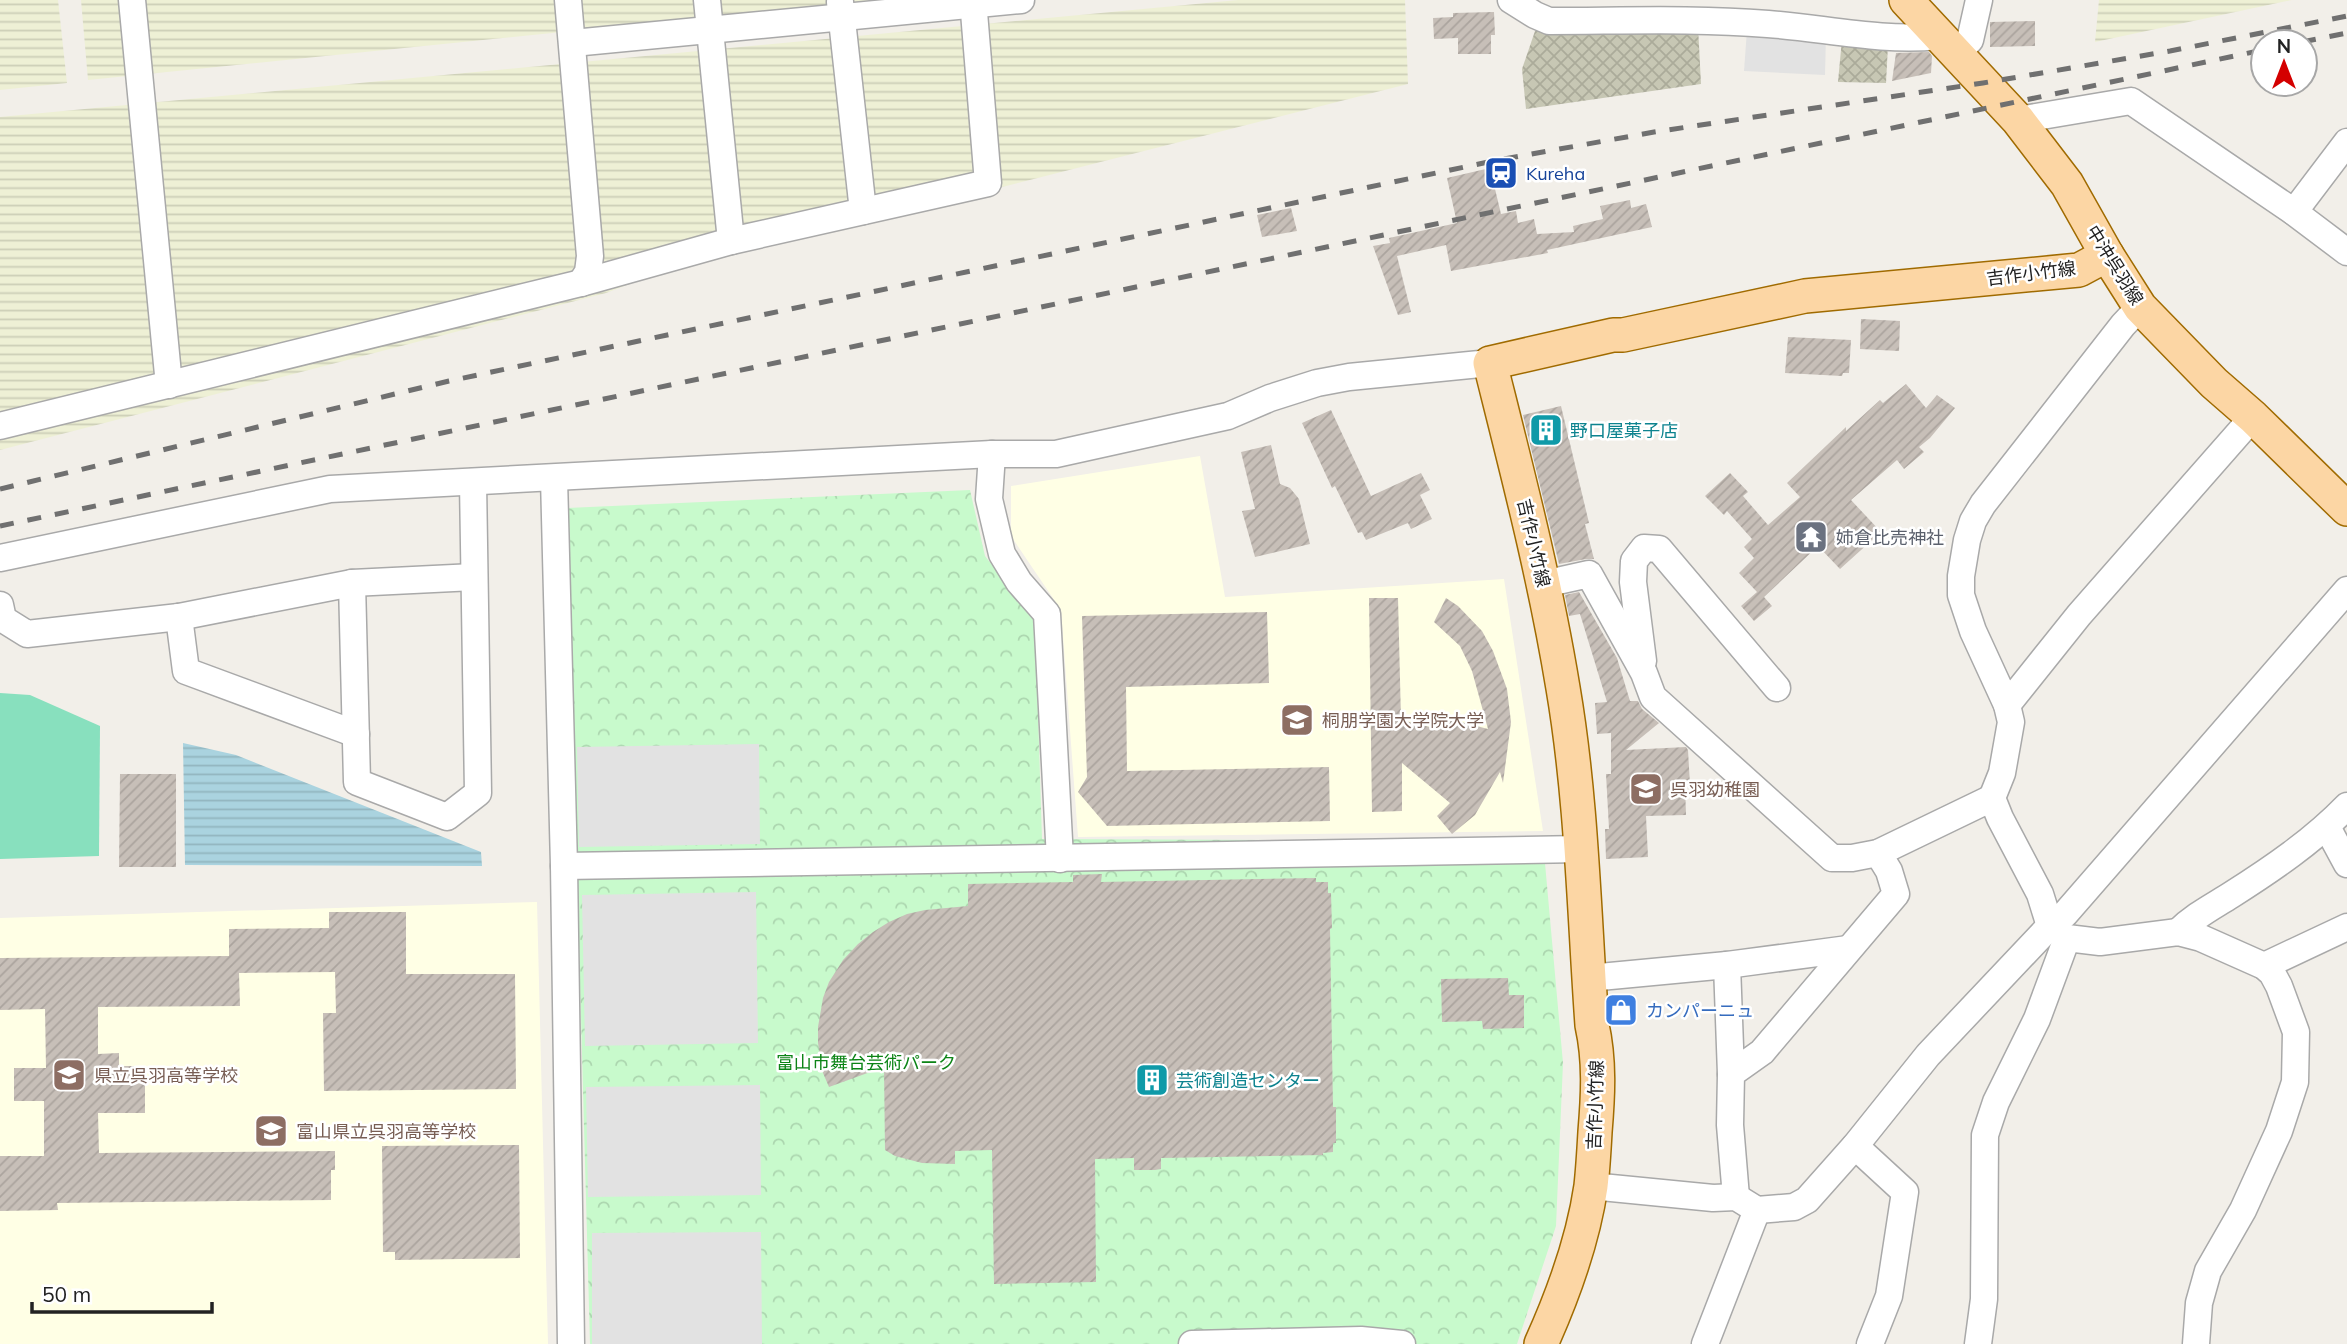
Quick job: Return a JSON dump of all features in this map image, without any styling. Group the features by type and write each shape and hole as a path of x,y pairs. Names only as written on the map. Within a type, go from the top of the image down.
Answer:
{"main road":[{"name":"中沖呉羽線","path":"1906,0 2018,120 2067,184 2140,307 2214,383 2253,417 2347,509"},
{"name":"吉作小竹線","path":"1541,1344 1569,1278 1591,1186 1597,1104 1597,1051 1592,1026 1582,849 1564,690 1544,584 1490,363 1805,296 2079,270 2107,255"}],"street":[{"path":"132,0 169,385"},
{"path":"568,0 590,256 588,272 581,283"},
{"path":"707,0 730,241"},
{"path":"573,43 710,30 841,9 1021,0"},
{"path":"1511,0 1549,21 1686,20 1768,24 1912,38 1947,45 1970,40 1979,0"},
{"path":"0,426 581,283 730,241 988,183 973,2"},
{"path":"841,9 863,211"},
{"path":"2018,120 2131,101 2294,212 2347,252"},
{"path":"2294,212 2347,142"},
{"path":"1544,584 1589,574 1644,673 1653,697 1832,858 1852,858 1878,853 1992,798 2002,773 2011,722 2007,705 1973,631 1961,595 1961,576 1973,521 2018,457 2140,307"},
{"path":"0,558 330,489 992,454 1056,454 1228,416 1270,398 1317,383 1349,377 1490,363"},
{"path":"2007,705 2079,615 2253,417"},
{"path":"992,454 989,499 1002,554 1019,582 1047,614 1060,859"},
{"path":"554,478 564,866 571,1344"},
{"path":"352,583 357,782 447,817 478,793 472,482"},
{"path":"1644,673 1633,582 1634,561 1644,548 1659,549 1777,688"},
{"path":"0,606 3,619 27,634 179,617 352,583 474,577"},
{"path":"1979,1344 1984,1299 1985,1135 1996,1102 2038,1020 2058,932 2065,914 2347,590"},
{"path":"179,617 186,671 356,734"},
{"path":"1992,798 2058,932"},
{"path":"2178,932 2192,918 2229,897 2327,827 2347,806"},
{"path":"2327,827 2347,864"},
{"path":"564,866 1582,849"},
{"path":"1731,1074 1762,1052 1896,894 1889,871 1878,853"},
{"path":"2264,966 2347,927"},
{"path":"2058,932 2099,942 2178,932 2201,938 2264,966 2272,973 2296,1032 2295,1082 2279,1131 2243,1210 2208,1271 2199,1303 2196,1344"},
{"path":"1591,1186 1794,1207 1807,1200 1855,1146 1928,1055 2058,932"},
{"path":"1589,978 1727,965 1848,949"},
{"path":"1705,1344 1746,1203 1730,1125 1727,965"},
{"path":"1855,1146 1905,1192 1889,1296 1871,1344"},
{"path":"1192,1344 1361,1339 1402,1344"}],"shaded area":[{"path":"0,0 58,0 67,83 0,90"},
{"path":"81,0 877,0 88,80"},
{"path":"1238,0 1405,0 1408,84 651,276 606,293 0,450 0,117"},
{"path":"2099,0 2292,0 2095,42"},
{"path":"1698,26 1701,84 1526,109 1522,69 1535,31"},
{"path":"1747,30 1826,36 1825,75 1744,71"},
{"path":"1842,39 1888,45 1886,83 1838,82"},
{"name":"桐朋学園大学院大学","path":"1200,456 1225,597 1504,579 1543,831 1078,837 1061,610 1011,536 1011,486"},
{"path":"759,744 760,844 579,847 577,747"},
{"path":"756,892 758,1043 585,1046 582,895"},
{"name":"富山県立呉羽高等学校","path":"537,902 548,1344 0,1344 0,918"},
{"path":"760,1085 761,1195 588,1197 586,1087"},
{"path":"761,1232 762,1344 592,1344 592,1233"}],"green space":[{"name":"富山市舞台芸術パーク","path":"970,490 985,556 1035,619 1042,839 1543,841 1563,1063 1556,1226 1517,1344 590,1344 567,508"},
{"path":"0,693 30,695 100,726 99,856 0,859"}],"water":[{"path":"183,743 236,755 481,852 482,866 185,865"}],"building":[{"path":"1494,12 1495,35 1491,35 1491,54 1458,54 1458,38 1434,39 1433,18 1453,17 1453,13"},
{"path":"2035,21 2035,46 1990,47 1990,22"},
{"path":"1929,52 1932,56 1931,73 1892,81 1896,53"},
{"path":"1490,168 1501,214 1516,211 1518,223 1534,219 1537,234 1574,232 1573,226 1603,219 1600,206 1630,200 1631,208 1646,204 1652,227 1547,250 1548,253 1451,271 1446,245 1397,256 1411,312 1398,315 1373,246 1390,243 1389,238 1457,223 1447,178"},
{"path":"1291,208 1297,231 1262,237 1257,215"},
{"path":"1861,319 1900,321 1899,351 1860,349"},
{"path":"1788,337 1851,340 1849,373 1843,373 1842,376 1785,373"},
{"path":"1906,384 1926,408 1937,395 1955,408 1919,447 1924,452 1904,469 1897,460 1851,500 1881,532 1840,569 1818,546 1764,597 1772,606 1754,621 1741,606 1757,592 1739,573 1754,558 1744,547 1752,539 1727,511 1724,515 1705,496 1730,473 1748,492 1743,496 1768,525 1800,497 1787,483 1846,427 1846,431 1880,400 1883,403"},
{"path":"1561,406 1589,523 1585,524 1594,559 1559,564 1523,415"},
{"path":"1331,410 1371,496 1421,473 1430,490 1420,495 1432,519 1411,529 1408,523 1366,540 1362,532 1358,533 1335,486 1332,488 1302,423"},
{"path":"1271,445 1280,484 1290,488 1299,499 1310,544 1255,557 1242,511 1255,509 1241,452"},
{"path":"1579,592 1617,658 1630,701 1638,701 1642,709 1659,723 1626,750 1686,747 1688,750 1690,785 1685,785 1686,815 1646,816 1648,857 1606,859 1605,829 1609,829 1606,774 1611,774 1611,733 1597,734 1595,703 1607,702 1580,614 1569,616 1565,595"},
{"path":"1369,598 1398,598 1401,720 1438,729 1442,717 1488,729 1472,671 1460,646 1434,622 1446,598 1458,606 1482,631 1493,651 1507,689 1511,722 1503,783 1500,772 1475,815 1452,834 1437,816 1450,803 1402,763 1402,811 1372,812"},
{"path":"1267,612 1269,683 1126,687 1127,771 1329,767 1330,821 1107,826 1078,792 1087,777 1082,616"},
{"path":"120,774 176,774 176,867 119,867"},
{"name":"芸術創造センター","path":"1102,874 1101,882 1316,878 1316,882 1328,882 1328,893 1331,893 1333,1107 1336,1107 1336,1143 1333,1143 1333,1152 1323,1155 1161,1158 1161,1169 1155,1170 1134,1170 1134,1158 1095,1159 1096,1282 994,1284 992,1150 955,1151 955,1164 922,1163 895,1156 885,1150 884,1067 829,1087 823,1073 818,1043 823,998 829,982 843,960 873,932 907,914 968,906 968,884 1073,882 1073,875"},
{"path":"329,912 406,912 406,974 515,974 516,1089 324,1091 323,1013 336,1013 335,972 239,973 240,1006 98,1007 98,1054 119,1053 119,1066 145,1066 145,1113 98,1113 99,1153 335,1151 335,1170 331,1170 331,1200 57,1203 58,1210 0,1211 0,1156 44,1156 44,1101 14,1101 14,1068 46,1068 45,1009 0,1010 0,958 229,956 229,929 329,928"},
{"path":"1508,978 1509,995 1524,995 1524,1028 1483,1029 1482,1021 1442,1022 1441,979"},
{"path":"519,1145 520,1258 395,1260 395,1252 383,1252 382,1146"}],"railway":[{"path":"0,489 449,381 1493,161 1654,132 1983,83 2170,51 2347,16"},
{"path":"2319,39 2347,33"},
{"path":"0,526 2249,53"}],"place":[{"name":"Kureha","path":"1501,173"},
{"name":"野口屋菓子店","path":"1546,430"},
{"name":"姉倉比売神社","path":"1811,537"},
{"name":"桐朋学園大学院大学","path":"1297,720"},
{"name":"呉羽幼稚園","path":"1646,789"},
{"name":"カンパーニュ","path":"1621,1010"},
{"name":"県立呉羽高等学校","path":"69,1075"},
{"name":"芸術創造センター","path":"1152,1080"},
{"name":"富山県立呉羽高等学校","path":"271,1131"}]}
